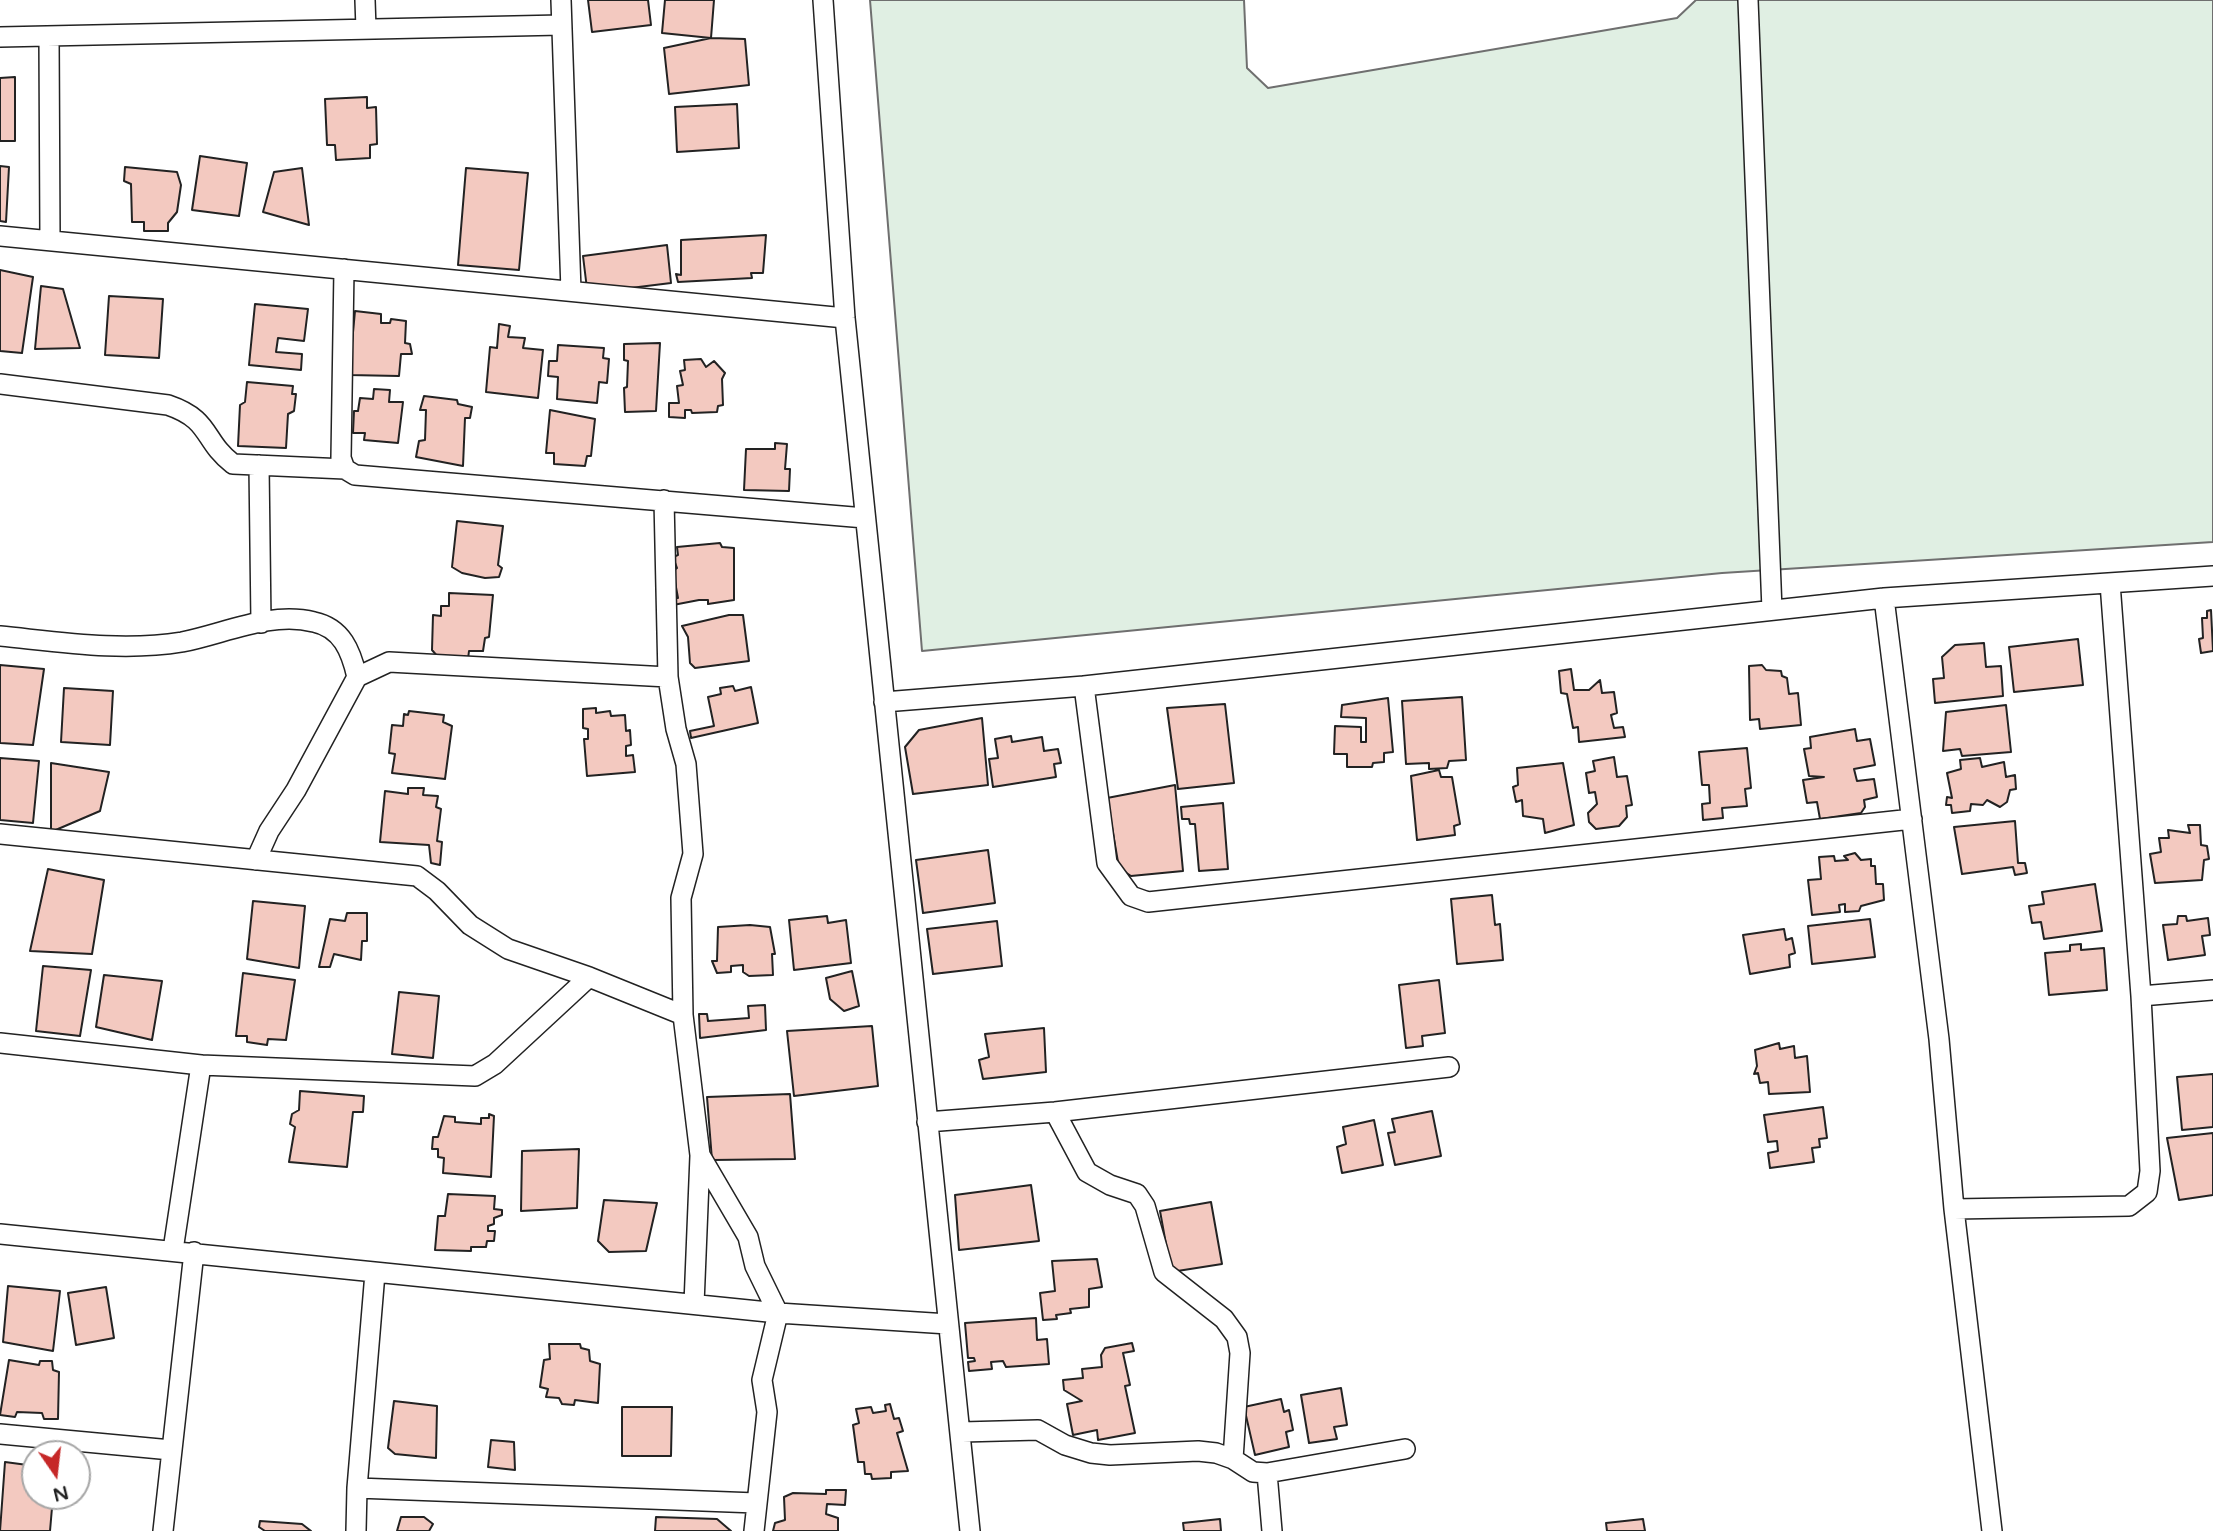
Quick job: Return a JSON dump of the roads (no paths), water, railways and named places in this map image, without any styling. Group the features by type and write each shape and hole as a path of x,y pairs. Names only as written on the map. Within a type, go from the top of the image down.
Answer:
{"street":[{"path":"365,0 366,29"},
{"path":"561,0 571,291"},
{"path":"823,0 845,318 948,1324 962,1432 970,1531"},
{"path":"1748,0 1772,610"},
{"path":"0,37 561,25"},
{"path":"49,36 50,240"},
{"path":"0,236 845,318"},
{"path":"344,269 341,458 345,469"},
{"path":"0,384 168,405 192,413 220,454 233,464 345,469 355,475 865,518"},
{"path":"259,465 261,623"},
{"path":"664,500 668,677 676,729 686,764 693,854 681,898 683,1015 700,1155 694,1304"},
{"path":"884,702 1084,686 1884,598 2213,576"},
{"path":"1954,1209 2129,1206 2147,1192 2150,1171 2141,996 2110,583"},
{"path":"1884,598 1939,1039 1954,1209 1992,1531"},
{"path":"0,636 92,645 138,645 181,642 276,620 314,622 337,632 349,648 357,677"},
{"path":"256,860 269,831 296,790 357,677 388,662 668,677"},
{"path":"1084,686 1107,863 1131,896 1148,902 1912,819"},
{"path":"0,834 417,876 438,891 470,925 508,949 589,977 683,1015"},
{"path":"0,1043 201,1065 475,1076 495,1064 589,977"},
{"path":"2141,996 2213,990"},
{"path":"173,1250 201,1065"},
{"path":"927,1122 1055,1112 1449,1067"},
{"path":"1055,1112 1087,1172 1110,1185 1137,1194 1145,1206 1164,1272 1224,1319 1237,1337 1240,1353 1233,1459"},
{"path":"700,1155 748,1237 755,1266 778,1312 762,1380 767,1412 754,1531"},
{"path":"0,1234 778,1312 948,1324"},
{"path":"163,1531 194,1252"},
{"path":"356,1531 357,1488 376,1273"},
{"path":"962,1432 1038,1430 1065,1445 1091,1454 1198,1451 1233,1459 1253,1472 1267,1474 1405,1448"},
{"path":"0,1434 171,1450"},
{"path":"1267,1474 1272,1531"},
{"path":"357,1488 756,1503"}]}
